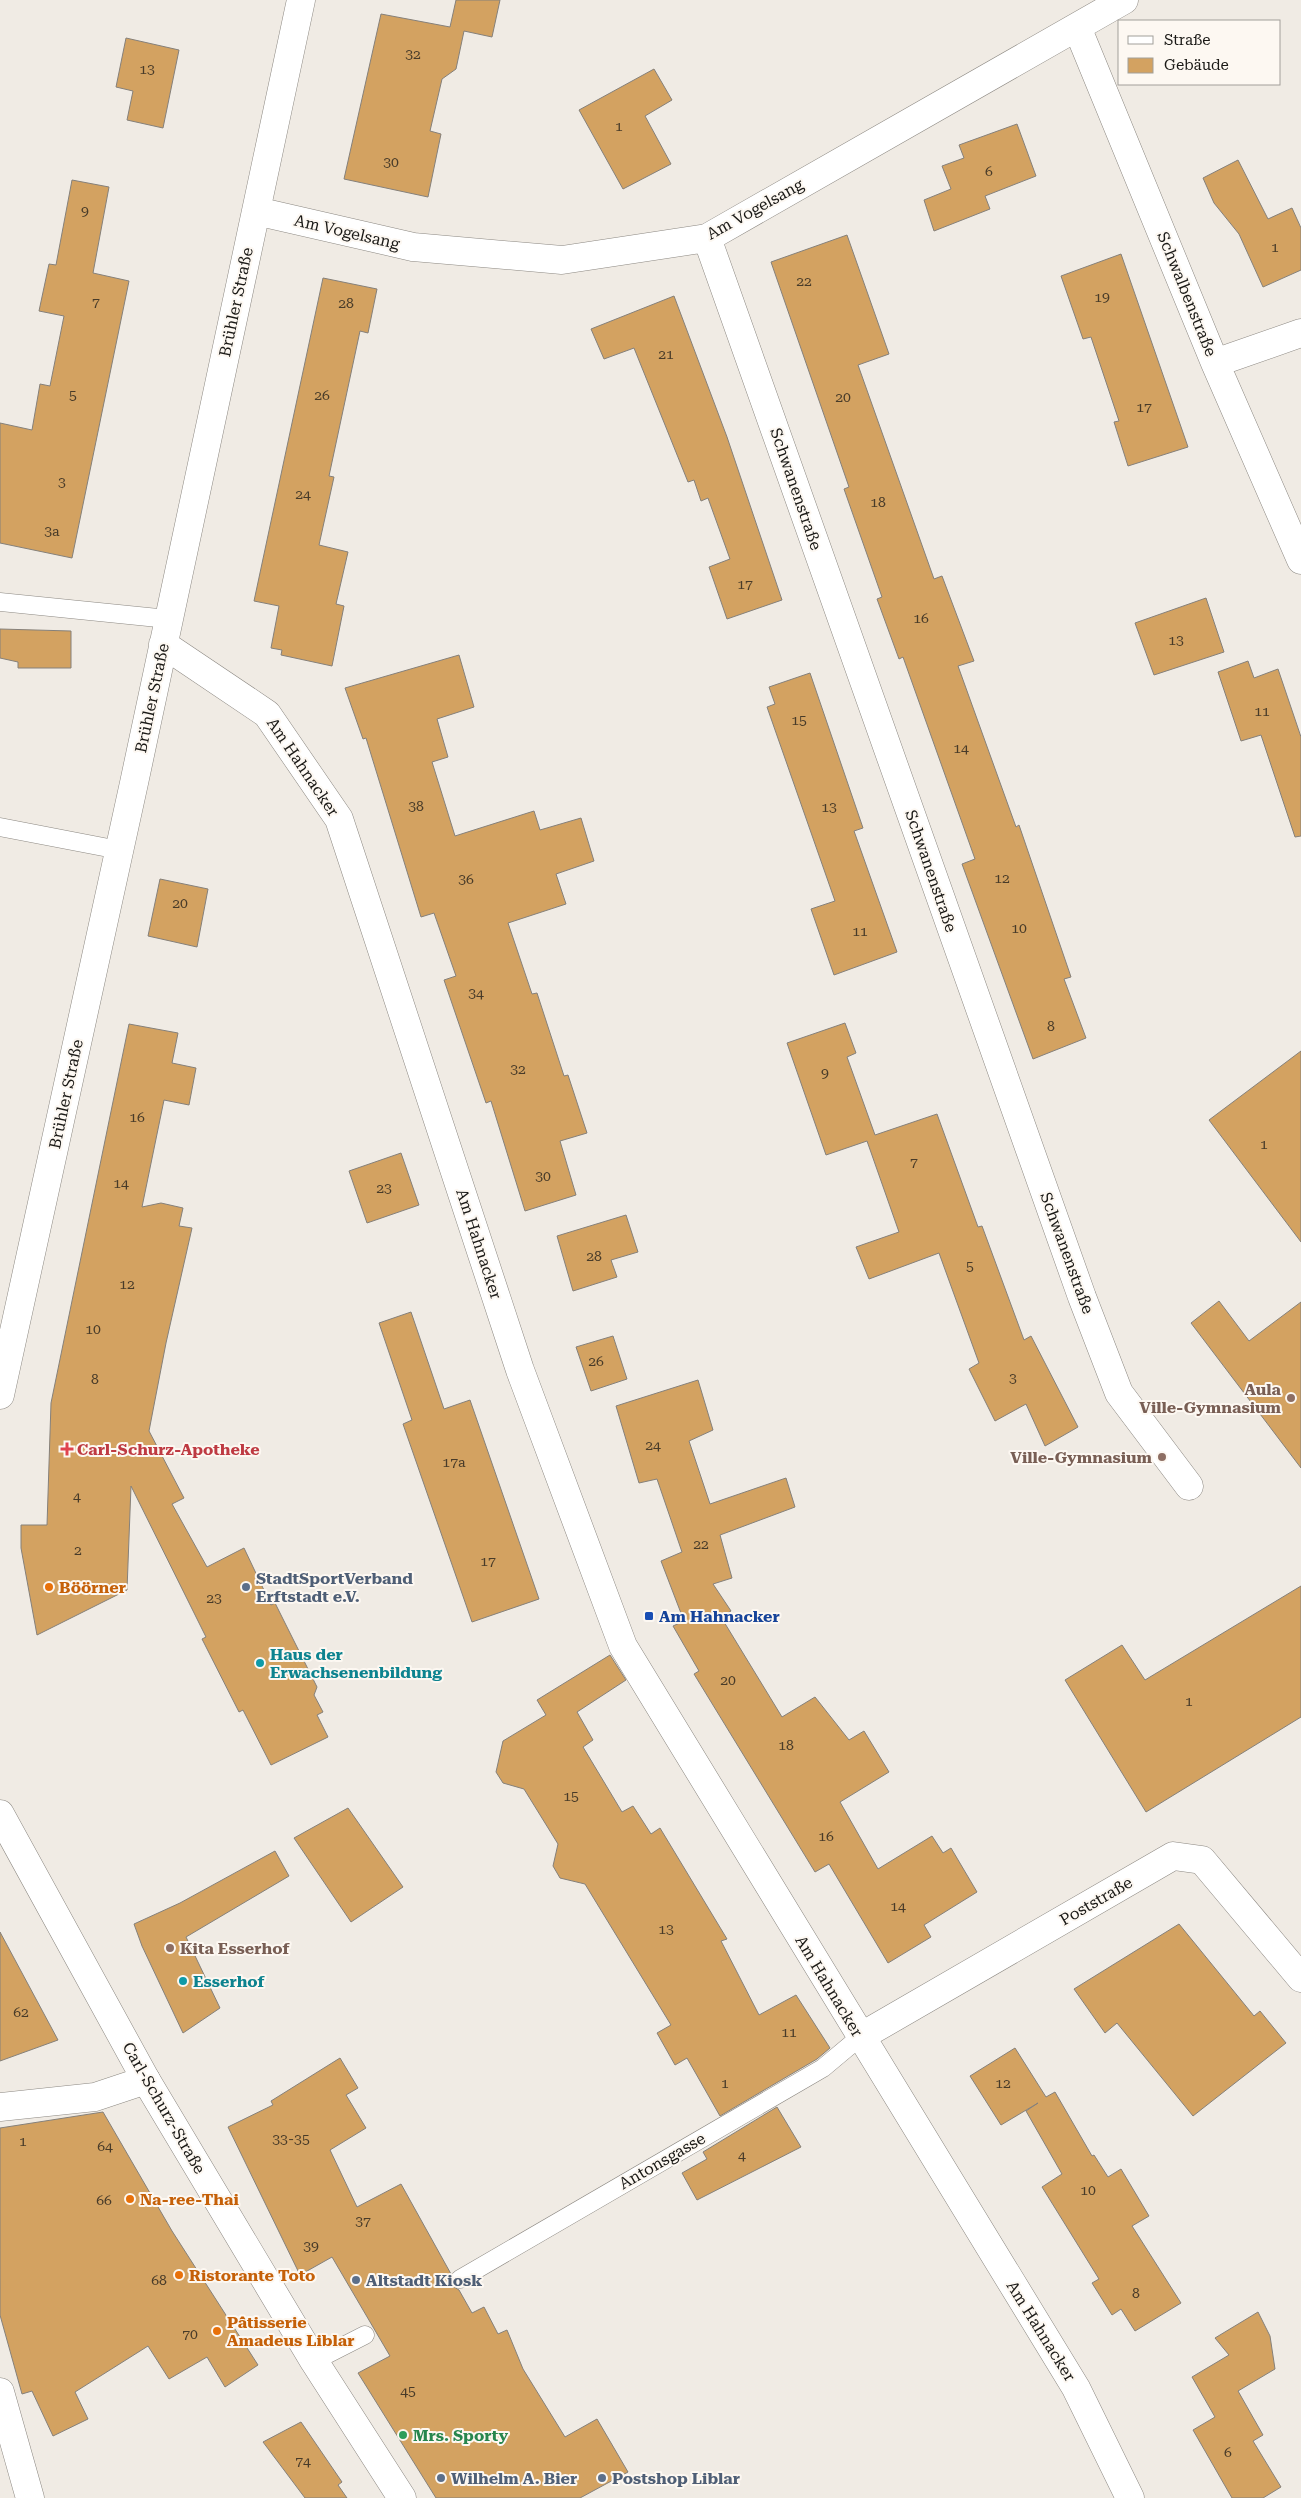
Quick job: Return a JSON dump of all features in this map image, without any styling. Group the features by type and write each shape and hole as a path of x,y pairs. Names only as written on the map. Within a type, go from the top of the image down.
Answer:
{"street":[{"name":"Brühler Straße","path":"0,1395 301,0"},
{"name":"Am Vogelsang","path":"256,211 414,247 562,260 707,238 1124,0"},
{"name":"Schwalbenstraße","path":"1077,27 1215,363 1301,560"},
{"name":"Schwanenstraße","path":"707,238 1092,1324 1119,1393 1190,1486"},
{"path":"1215,363 1301,333"},
{"name":"Am Hahnacker","path":"166,632 266,714 339,819 520,1370 623,1646 1076,2388 1130,2498"},
{"name":"Carl-Schurz-Straße","path":"0,1814 146,2080 314,2361 402,2498"},
{"name":"Poststraße","path":"860,2037 1173,1856 1202,1860 1301,1978"},
{"path":"0,2107 94,2097 146,2080"},
{"path":"1,2402 30,2498"}],"lane":[{"path":"0,602 166,632"},
{"path":"0,828 119,850"},
{"name":"Antonsgasse","path":"460,2279 822,2068 860,2037"},
{"path":"314,2361 365,2334"}],"building":[{"path":"456,0 500,0 492,37 464,31 456,69 442,79 430,131 441,134 428,197 344,179 381,14 450,27"},
{"path":"126,38 179,50 163,128 127,120 133,91 116,87"},
{"path":"654,69 672,100 645,116 671,164 623,189 579,110"},
{"path":"1017,124 1036,176 985,196 990,209 934,231 924,200 951,189 942,166 964,158 959,145"},
{"path":"1238,160 1268,219 1292,208 1301,228 1301,270 1263,287 1239,234 1214,203 1203,178"},
{"path":"72,180 109,187 93,273 129,281 72,558 0,543 0,423 32,430 40,384 50,386 64,316 39,311 49,264 56,265"},
{"path":"847,235 889,354 858,365 934,579 942,576 974,661 958,666 1016,827 1019,825 1071,977 1064,979 1086,1038 1033,1059 962,864 975,859 903,657 899,659 877,599 882,597 844,489 849,487 771,262"},
{"path":"1121,254 1188,447 1128,466 1114,422 1119,421 1091,337 1083,339 1061,276"},
{"path":"323,278 377,289 368,333 360,331 329,476 334,477 319,545 348,552 336,604 344,606 332,666 281,655 282,650 271,648 279,606 254,601"},
{"path":"674,296 727,437 782,600 727,619 709,567 730,559 708,498 701,501 694,480 688,482 634,348 604,359 591,329"},
{"path":"1206,598 1224,652 1154,675 1135,623"},
{"path":"0,629 71,631 71,668 18,668 18,662 0,658"},
{"path":"459,655 474,707 437,719 448,757 432,762 455,836 534,811 540,830 581,818 594,861 556,874 566,904 508,923 532,994 537,993 564,1076 568,1075 587,1133 560,1141 576,1195 525,1211 491,1101 486,1103 444,980 456,976 434,913 421,917 366,738 363,739 345,688"},
{"path":"1248,661 1254,678 1278,669 1301,737 1301,836 1295,837 1261,735 1241,741 1218,672"},
{"path":"810,673 863,828 854,831 897,952 834,975 811,909 835,901 767,707 775,704 769,687"},
{"path":"160,879 208,889 197,947 148,936"},
{"path":"845,1023 856,1053 847,1057 875,1135 937,1114 978,1227 982,1226 1024,1340 1031,1336 1078,1427 1045,1446 1026,1404 995,1421 969,1369 979,1363 939,1253 869,1279 856,1247 899,1232 867,1141 826,1155 787,1043"},
{"path":"129,1024 178,1033 172,1063 196,1068 189,1105 164,1100 142,1207 161,1203 183,1208 179,1226 192,1228 166,1343 149,1431 184,1498 172,1504 207,1567 244,1548 271,1605 275,1603 317,1687 314,1695 323,1712 317,1715 328,1737 271,1765 243,1710 239,1712 202,1639 206,1637 131,1486 127,1590 37,1635 21,1548 21,1525 47,1525 51,1403"},
{"path":"1301,1051 1301,1242 1209,1120"},
{"path":"401,1153 419,1205 367,1223 349,1171"},
{"path":"626,1215 638,1252 611,1260 617,1277 573,1291 557,1236"},
{"path":"1219,1301 1249,1341 1301,1302 1301,1468 1191,1323"},
{"path":"411,1312 444,1409 470,1400 539,1599 472,1622 403,1424 412,1420 379,1323"},
{"path":"613,1336 627,1379 591,1391 576,1347"},
{"path":"698,1380 713,1430 689,1441 710,1504 786,1478 795,1507 720,1535 732,1578 713,1584 731,1611 721,1617 782,1717 815,1697 849,1740 864,1731 889,1772 840,1802 878,1869 932,1836 943,1853 951,1848 977,1892 924,1925 931,1937 888,1963 829,1864 815,1872 694,1674 699,1671 673,1626 684,1621 661,1561 682,1552 657,1479 639,1483 616,1406"},
{"path":"1301,1586 1301,1717 1146,1812 1065,1680 1122,1645 1145,1680"},
{"path":"610,1655 626,1680 577,1712 593,1740 583,1747 622,1812 633,1806 651,1834 660,1828 727,1939 721,1941 759,2015 796,1995 830,2048 817,2059 720,2116 687,2058 675,2065 657,2033 671,2025 585,1884 560,1878 553,1866 558,1844 524,1789 503,1783 496,1772 503,1741 546,1715 537,1700"},
{"path":"348,1808 403,1887 351,1922 294,1838"},
{"path":"275,1851 289,1876 186,1937 220,2008 183,2033 142,1946 134,1924 180,1903"},
{"path":"1179,1924 1254,2016 1260,2011 1286,2043 1193,2116 1117,2023 1105,2033 1074,1989"},
{"path":"0,1932 58,2040 0,2061"},
{"path":"1015,2048 1046,2097 1055,2092 1092,2156 1094,2155 1108,2177 1121,2169 1149,2216 1132,2226 1181,2303 1135,2331 1121,2309 1112,2315 1092,2283 1099,2279 1042,2187 1062,2174 1026,2111 1038,2103 1001,2125 970,2076"},
{"path":"340,2058 358,2088 346,2095 366,2128 330,2150 357,2207 401,2184 451,2274 451,2285 459,2290 472,2313 484,2307 498,2334 507,2330 523,2369 565,2437 597,2419 628,2472 580,2498 436,2498 358,2373 390,2356 332,2257 300,2275 228,2127 273,2105 271,2101"},
{"path":"777,2107 801,2147 697,2200 682,2173 707,2159 703,2152"},
{"path":"103,2112 172,2231 258,2365 225,2387 207,2357 169,2379 148,2346 75,2392 88,2419 53,2436 32,2391 22,2394 0,2315 0,2128"},
{"path":"1258,2312 1270,2336 1275,2369 1238,2391 1263,2435 1253,2441 1281,2487 1263,2498 1232,2498 1193,2430 1215,2417 1192,2377 1229,2355 1215,2338"},
{"path":"301,2422 342,2482 338,2485 347,2498 305,2498 263,2442"}],"place":[{"name":"Aula Ville-Gymnasium","path":"1291,1398"},
{"name":"Carl-Schurz-Apotheke","path":"67,1449"},
{"name":"Ville-Gymnasium","path":"1162,1457"},
{"name":"Böörner","path":"49,1587"},
{"name":"StadtSportVerband Erftstadt e.V.","path":"246,1587"},
{"name":"Am Hahnacker","path":"649,1616"},
{"name":"Haus der Erwachsenenbildung","path":"260,1663"},
{"name":"Kita Esserhof","path":"170,1948"},
{"name":"Esserhof","path":"183,1981"},
{"name":"Na-ree-Thai","path":"130,2199"},
{"name":"Ristorante Toto","path":"179,2275"},
{"name":"Altstadt Kiosk","path":"356,2280"},
{"name":"Pâtisserie Amadeus Liblar","path":"217,2331"},
{"name":"Mrs. Sporty","path":"403,2435"},
{"name":"Wilhelm A. Bier","path":"441,2478"},
{"name":"Postshop Liblar","path":"602,2478"}]}
